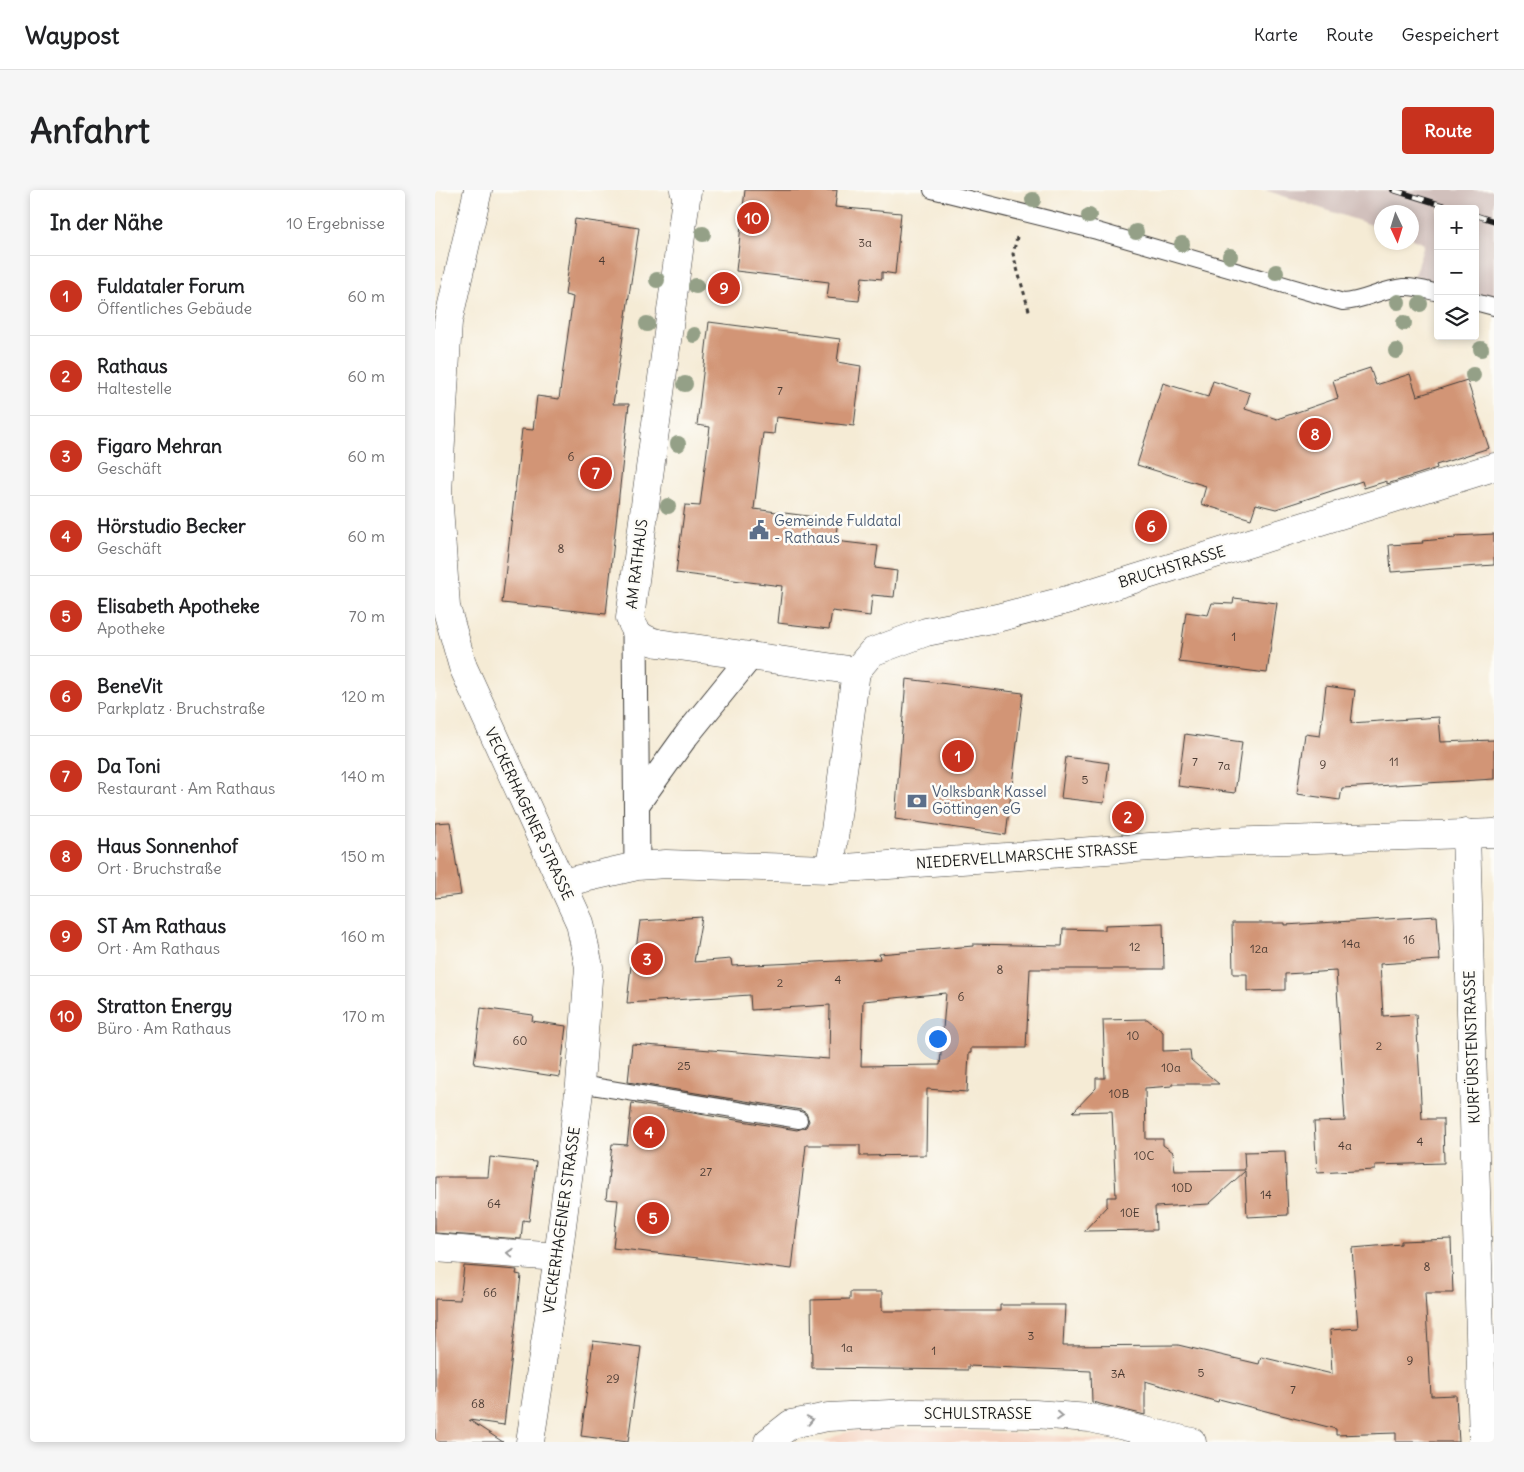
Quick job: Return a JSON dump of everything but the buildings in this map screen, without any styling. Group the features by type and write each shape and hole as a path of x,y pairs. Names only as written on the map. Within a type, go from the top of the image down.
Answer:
{"street":[{"name":"VECKERHAGENER STRASSE","path":"478,190 448,322 437,492 446,607 463,667 580,923 589,967 580,1084 558,1257 530,1442"},
{"name":"AM RATHAUS","path":"686,190 630,618 635,631 645,640 657,643 856,671"},
{"name":"BRUCHSTRASSE","path":"856,671 872,652 926,632 997,618 1067,600 1494,467"},
{"path":"635,631 637,866"},
{"path":"637,804 686,736 751,656"},
{"path":"830,869 856,671"},
{"name":"KURFÜRSTENSTRASSE","path":"1466,833 1483,1442"},
{"name":"NIEDERVELLMARSCHE STRASSE","path":"562,883 637,866 666,864 830,869 1223,842 1494,833"},
{"path":"435,1248 558,1257"},
{"name":"SCHULSTRASSE","path":"768,1442 791,1424 818,1418 911,1413 1035,1414 1090,1418 1192,1442"}],"lane":[{"path":"932,190 1169,251 1343,302 1358,301 1401,288 1415,287 1434,291"},
{"path":"1479,303 1494,307"},
{"path":"580,1084 799,1120"}],"path":[{"path":"1023,213 1013,254 1030,314"}],"shaded area":[{"path":"1265,190 1494,190 1494,299 1479,295 1479,205 1434,205 1434,282 1414,276 1424,244 1419,242 1419,205 1374,205 1374,226"},
{"path":"870,1429 939,1430 1061,1436 1118,1442 822,1442 843,1433"}],"railway":[{"path":"1393,190 1442,205"},
{"path":"1479,216 1494,221"}],"place":[{"name":"Stratton Energy","path":"753,218"},
{"name":"ST Am Rathaus","path":"724,288"},
{"name":"Haus Sonnenhof","path":"1315,434"},
{"name":"Da Toni","path":"596,473"},
{"name":"BeneVit","path":"1151,526"},
{"name":"Gemeinde Fuldatal - Rathaus","path":"759,530"},
{"name":"Fuldataler Forum","path":"958,756"},
{"name":"Volksbank Kassel Göttingen eG","path":"917,801"},
{"name":"Rathaus","path":"1128,817"},
{"name":"Figaro Mehran","path":"647,959"},
{"name":"Hörstudio Becker","path":"649,1132"},
{"name":"Elisabeth Apotheke","path":"653,1218"}]}
